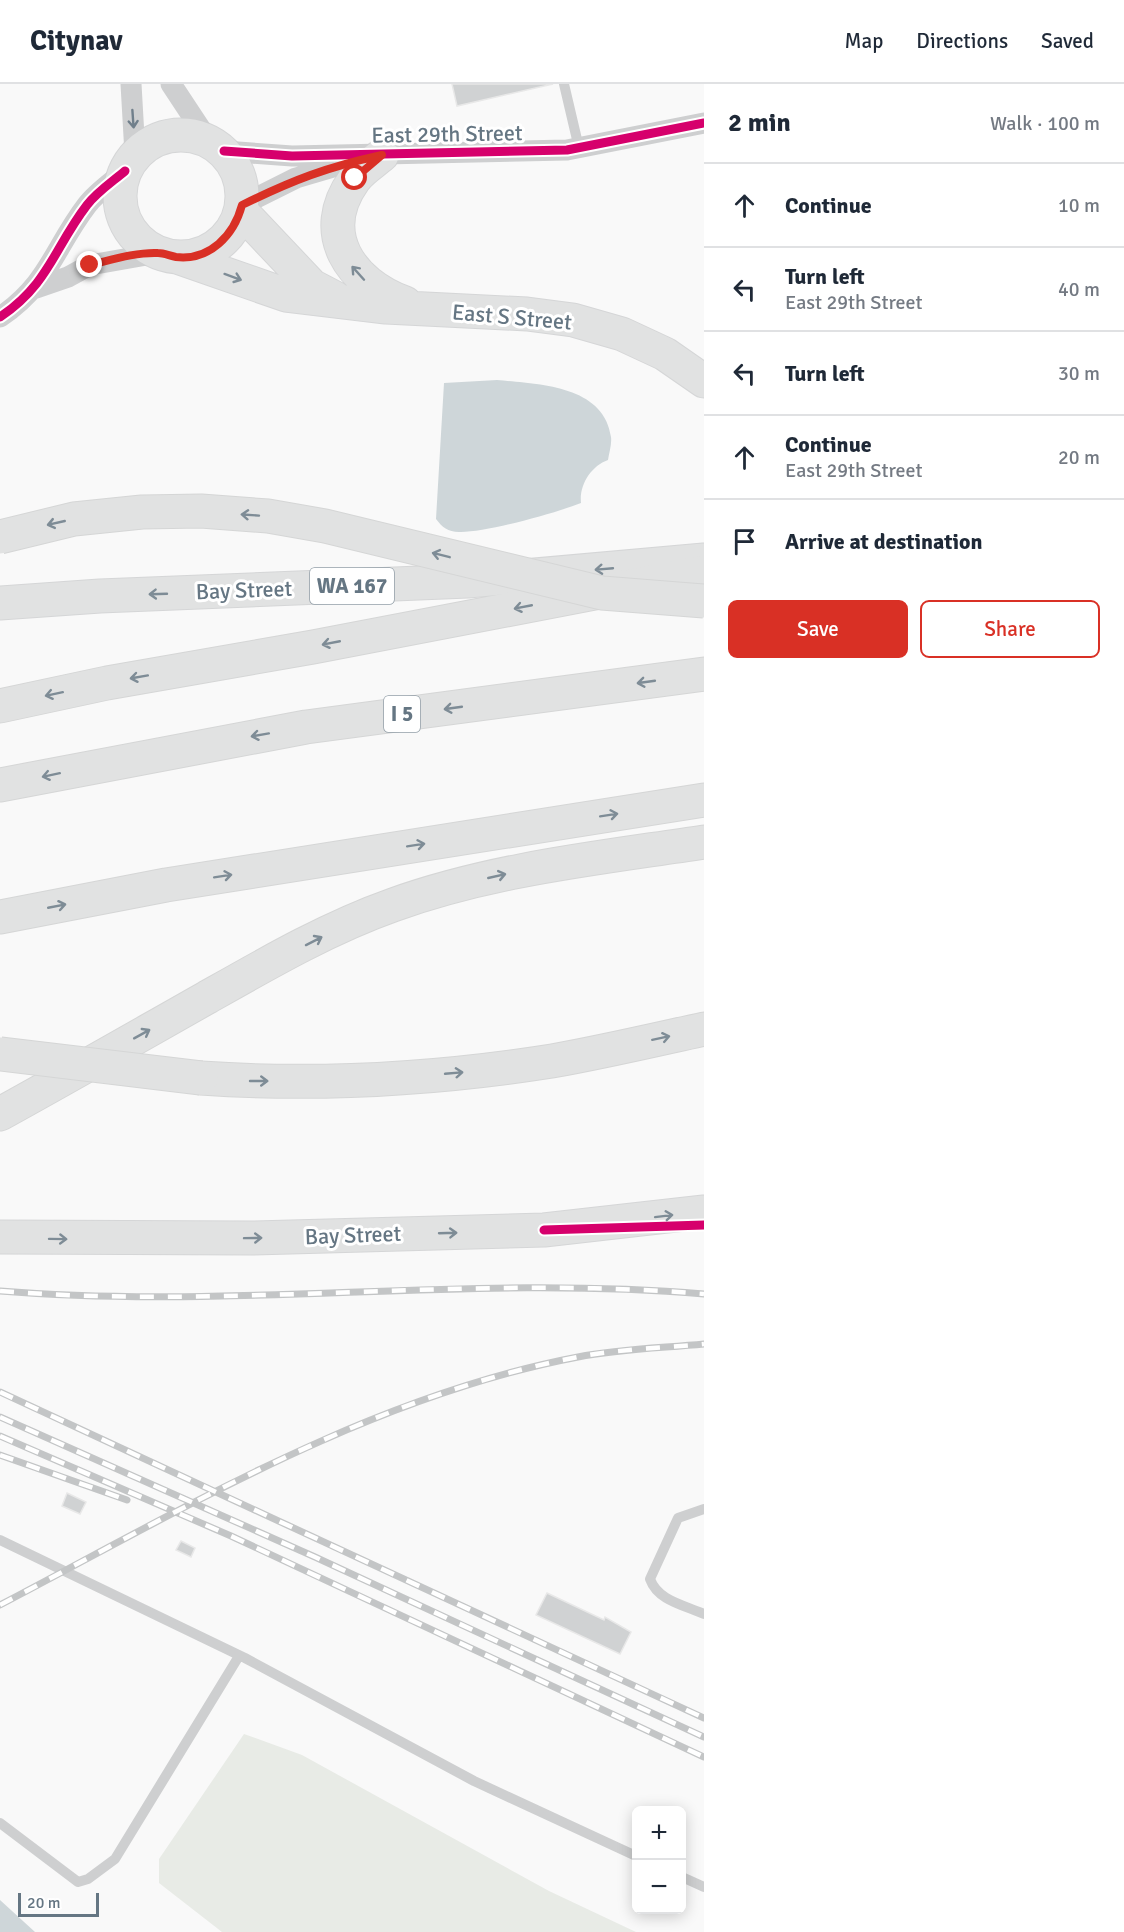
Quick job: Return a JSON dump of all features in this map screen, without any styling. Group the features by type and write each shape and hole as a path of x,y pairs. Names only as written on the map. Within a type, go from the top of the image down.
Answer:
{"main road":[{"path":"189,134 216,145 239,176 243,186 242,208 227,238 213,249 196,256 168,255 135,236 121,210 119,190 130,162 151,142 169,135 189,134"},
{"path":"382,155 355,178 342,201 337,218 340,245 349,263 362,278 389,297 427,311"},
{"name":"East S Street","path":"242,208 312,286 342,302"},
{"name":"East S Street","path":"168,255 286,295 427,311 527,314 573,320 622,334 665,354 704,381"},
{"path":"0,537 74,519 142,512 201,511 268,516 325,526 602,593 654,600 704,602"},
{"name":"Bay Street","path":"0,603 100,596 468,581 704,560"},
{"path":"0,706 107,683 325,645 704,572"},
{"name":"I 5","path":"0,785 101,764 306,727 704,674"},
{"path":"0,917 166,885 704,800"},
{"path":"0,1114 246,975 376,911 455,886 533,868 704,842"},
{"path":"0,1054 201,1078 308,1081 392,1078 552,1061 704,1029"},
{"name":"Bay Street","path":"0,1237 207,1239 544,1230 704,1212"}],"street":[{"path":"0,316 22,302 36,288 88,204 130,162 131,84"},
{"path":"171,84 216,145"},
{"name":"East 29th Street","path":"216,145 292,156 382,155 430,151 512,153 579,148 703,126"},
{"name":"East 29th Street","path":"242,208 296,178 334,165 382,155"},
{"path":"36,288 68,277 90,265 168,255"}],"lane":[{"path":"564,84 579,148"},
{"path":"704,1509 678,1518 650,1579 654,1590 663,1597 704,1614"},
{"path":"0,1540 239,1656 474,1781 632,1854"},
{"path":"0,1823 78,1882 88,1879 116,1859 239,1656"},
{"path":"686,1878 704,1887"}],"shaded area":[{"path":"497,380 549,386 583,397 596,407 606,420 611,437 608,460 591,471 587,477 582,490 581,503 502,526 459,532 448,530 436,519 444,383"},
{"path":"244,1734 302,1755 549,1891 636,1932 222,1932 159,1883 159,1859"},
{"path":"0,1900 35,1932 0,1932"}],"building":[{"path":"452,84 553,84 457,106"},
{"path":"67,1493 86,1502 80,1514 62,1506"},
{"path":"181,1541 195,1548 191,1557 176,1550"},
{"path":"547,1593 604,1620 605,1617 631,1632 620,1654 536,1615"}],"railway":[{"path":"0,1291 88,1296 176,1297 528,1288 616,1289 704,1294"},
{"path":"0,1605 280,1460 353,1427 427,1399 502,1375 593,1354 704,1344"},
{"path":"0,1392 704,1718"},
{"path":"0,1417 315,1557 704,1737"},
{"path":"0,1436 231,1536 704,1757"},
{"path":"0,1455 127,1500"}],"cycle path":[{"path":"224,151 292,156 567,150 704,123"},
{"path":"0,317 30,292 91,200 125,171"},
{"path":"544,1230 704,1225"}],"route":[{"path":"90,265 124,257 158,253 177,257 196,256 213,249 227,238 237,223 242,205 296,178 334,165 382,155 355,178"}]}
